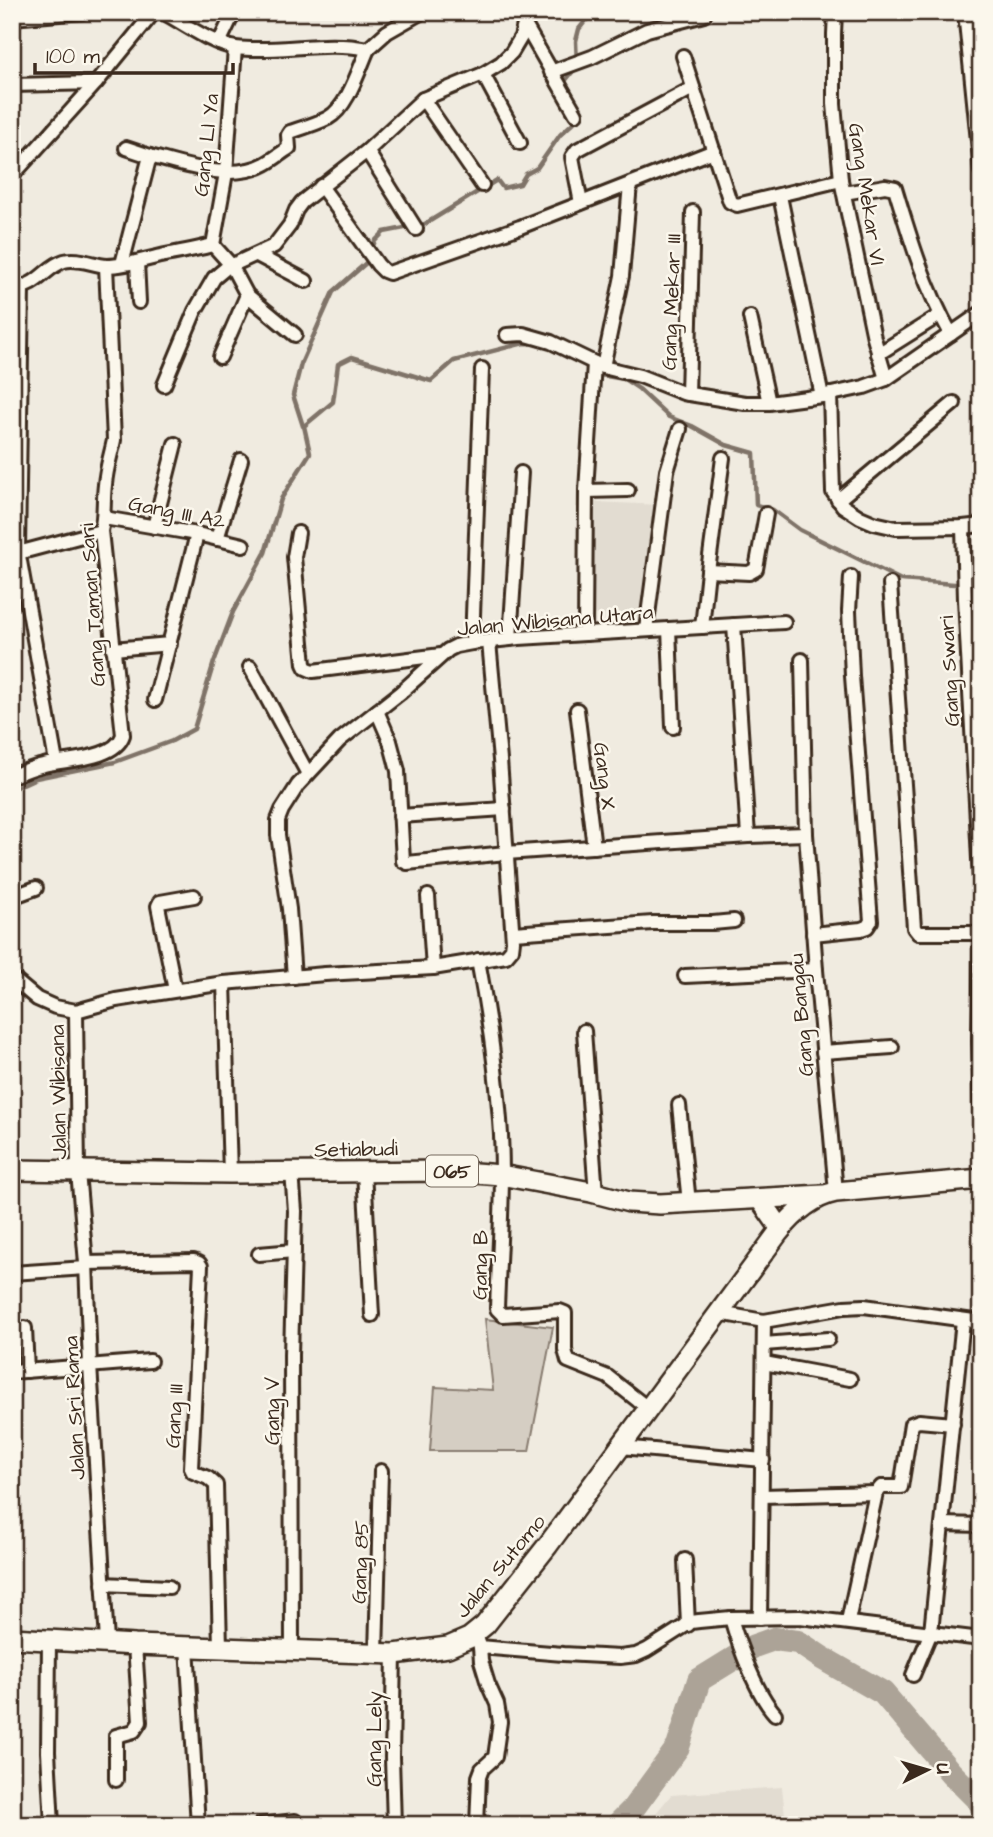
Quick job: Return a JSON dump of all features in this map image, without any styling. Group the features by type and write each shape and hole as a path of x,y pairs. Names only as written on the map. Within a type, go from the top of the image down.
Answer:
{"main road":[{"name":"Setiabudi","path":"12,1170 230,1173 449,1171 501,1175 642,1204 760,1199 981,1179"},
{"name":"Jalan Sutomo","path":"12,1638 385,1654 448,1647 469,1638 478,1640 485,1625 650,1410 781,1229 796,1213 829,1193"},
{"path":"760,1199 781,1229"}],"street":[{"path":"12,18 83,12"},
{"path":"12,176 96,83 154,12"},
{"path":"163,12 219,43 235,48 279,49 348,45 368,49"},
{"path":"219,43 234,12"},
{"path":"126,148 183,165 226,173 267,163 289,148 290,132 329,117 335,112 346,97 368,49 387,32 422,12"},
{"name":"Gang Mekar VI","path":"835,12 834,104 843,186 878,354 886,379"},
{"path":"965,12 981,170"},
{"path":"551,72 592,57 647,30 704,15"},
{"path":"526,19 551,72 576,114"},
{"path":"164,385 195,311 214,278 231,265 274,246 290,225 299,205 366,151 423,99 483,74 500,63 512,52 521,37 526,19"},
{"name":"Gang Ll Ya","path":"213,245 226,173 235,48"},
{"path":"683,56 730,202 737,205 843,186 892,186 895,188 909,236 940,315 951,334"},
{"path":"483,74 520,144"},
{"path":"12,85 96,83"},
{"path":"580,204 573,154 693,88"},
{"path":"423,99 482,185"},
{"path":"366,151 416,229"},
{"path":"321,186 378,265 389,273 520,227 714,151"},
{"path":"122,264 150,156"},
{"path":"585,634 586,491 596,370 621,276 630,184"},
{"path":"780,196 826,395 833,492 843,506 860,517 896,528 981,525"},
{"name":"Gang Mekar III","path":"688,394 693,212"},
{"path":"56,762 19,553 17,288 41,278 63,261 106,266 213,245 231,265 247,295 295,335"},
{"path":"257,255 306,281"},
{"path":"137,262 139,302"},
{"name":"Gang Taman Sari","path":"12,776 42,765 96,756 114,748 121,742 123,735 103,524 104,488 114,440 106,266"},
{"path":"220,356 247,295"},
{"path":"507,335 527,334 551,342 596,370 640,376 676,391 745,403 769,403 826,395 886,379 981,313"},
{"path":"878,354 940,315"},
{"path":"750,317 769,403"},
{"path":"472,643 481,369"},
{"path":"838,500 954,403"},
{"path":"646,630 667,471 680,429"},
{"path":"154,527 175,444"},
{"path":"702,627 723,458"},
{"path":"217,539 241,460"},
{"path":"510,639 522,473"},
{"path":"586,491 628,490"},
{"path":"708,571 749,573 757,569 766,514"},
{"name":"Gang III A2","path":"19,553 103,524 154,527 243,545"},
{"name":"Gang Swari","path":"963,527 981,896"},
{"path":"298,533 294,557 306,668 313,671 441,655"},
{"path":"155,700 197,534"},
{"path":"813,934 861,929 871,920 852,676 849,611 851,577"},
{"path":"890,584 914,928 918,933 981,933"},
{"name":"Jalan Wibisana Utara","path":"294,977 278,820 293,793 340,740 400,693 441,655 456,646 510,639 784,622"},
{"path":"734,625 748,836"},
{"path":"669,629 673,727"},
{"path":"12,978 37,999 55,1007 76,1011 116,1000 224,983 433,968 506,956 512,949 513,933 489,642"},
{"path":"113,649 170,644"},
{"name":"Gang Bangau","path":"802,660 806,834 823,1052 829,1193"},
{"path":"250,667 308,774"},
{"name":"Gang X","path":"577,710 594,847"},
{"path":"377,711 390,741 398,771 404,862 806,834"},
{"path":"400,816 504,809"},
{"path":"12,897 36,888"},
{"path":"175,990 158,906 160,902 194,896"},
{"path":"428,896 433,968"},
{"path":"513,933 653,923 734,921"},
{"path":"981,941 981,1115"},
{"path":"478,960 499,1109 501,1175"},
{"path":"684,976 816,970"},
{"path":"224,983 230,1173"},
{"name":"Jalan Wibisana","path":"76,1011 78,1172"},
{"path":"584,1031 596,1194"},
{"path":"823,1052 892,1047"},
{"path":"679,1105 689,1203"},
{"name":"Jalan Sri Rama","path":"78,1172 86,1266 107,1642"},
{"name":"Gang V","path":"292,1172 295,1211 291,1355 292,1650"},
{"path":"364,1172 372,1315"},
{"name":"Gang B","path":"501,1175 497,1309 503,1315 560,1311 565,1313 565,1350 568,1361 608,1377 650,1410"},
{"path":"259,1254 294,1251"},
{"name":"Gang III","path":"86,1266 194,1261 201,1266 191,1468 193,1472 208,1478 216,1485 220,1647"},
{"path":"12,1273 86,1266"},
{"path":"719,1313 764,1321 856,1306 979,1322 978,1333 981,1336"},
{"path":"914,1675 931,1632 963,1320"},
{"path":"760,1618 764,1321"},
{"path":"25,1328 27,1371"},
{"path":"764,1344 828,1339"},
{"path":"12,1372 150,1361"},
{"path":"764,1363 850,1379"},
{"path":"848,1621 876,1493 881,1486 902,1486 911,1424 919,1421 953,1424"},
{"path":"621,1447 763,1460"},
{"name":"Gang 85","path":"382,1471 385,1654"},
{"path":"762,1496 876,1493"},
{"path":"943,1524 981,1525"},
{"path":"685,1560 688,1625"},
{"path":"103,1584 169,1587"},
{"path":"477,1825 479,1777 482,1769 495,1758 500,1722 497,1704 481,1661 478,1640 620,1657 647,1650 699,1621 733,1624 760,1618 800,1617 981,1639"},
{"path":"733,1624 758,1688 775,1714"},
{"path":"48,1640 48,1752 52,1825"},
{"path":"116,1780 117,1736 134,1731 139,1722 135,1645"},
{"path":"187,1646 198,1825"},
{"name":"Gang Lely","path":"385,1654 392,1745 394,1825"},
{"path":"260,1825 295,1821"}],"shaded area":[{"path":"594,502 662,505 649,617 587,614"},
{"path":"485,1319 553,1327 529,1451 430,1451 435,1387 493,1390"},
{"path":"782,1787 786,1825 646,1825 671,1795"}],"waterway":[{"path":"567,88 565,81 577,66 576,41 579,29 595,12"},
{"path":"303,426 293,395 301,364 333,292 366,263 375,241 384,232 425,224 497,180 503,188 520,184 526,174 537,168 560,135 574,122 573,114"},
{"path":"12,789 36,778 115,762 172,741 194,729 214,662 233,612 265,553 281,499 310,453 304,426 333,402 338,364 352,357 431,381 454,361 524,343 539,344"},
{"path":"594,374 624,379 669,417 726,445 754,453 756,505 773,510 800,530 901,580 981,586"},
{"path":"617,1825 632,1810 678,1747 699,1680 754,1646 774,1639 798,1642 883,1693 951,1773 981,1803"}]}
